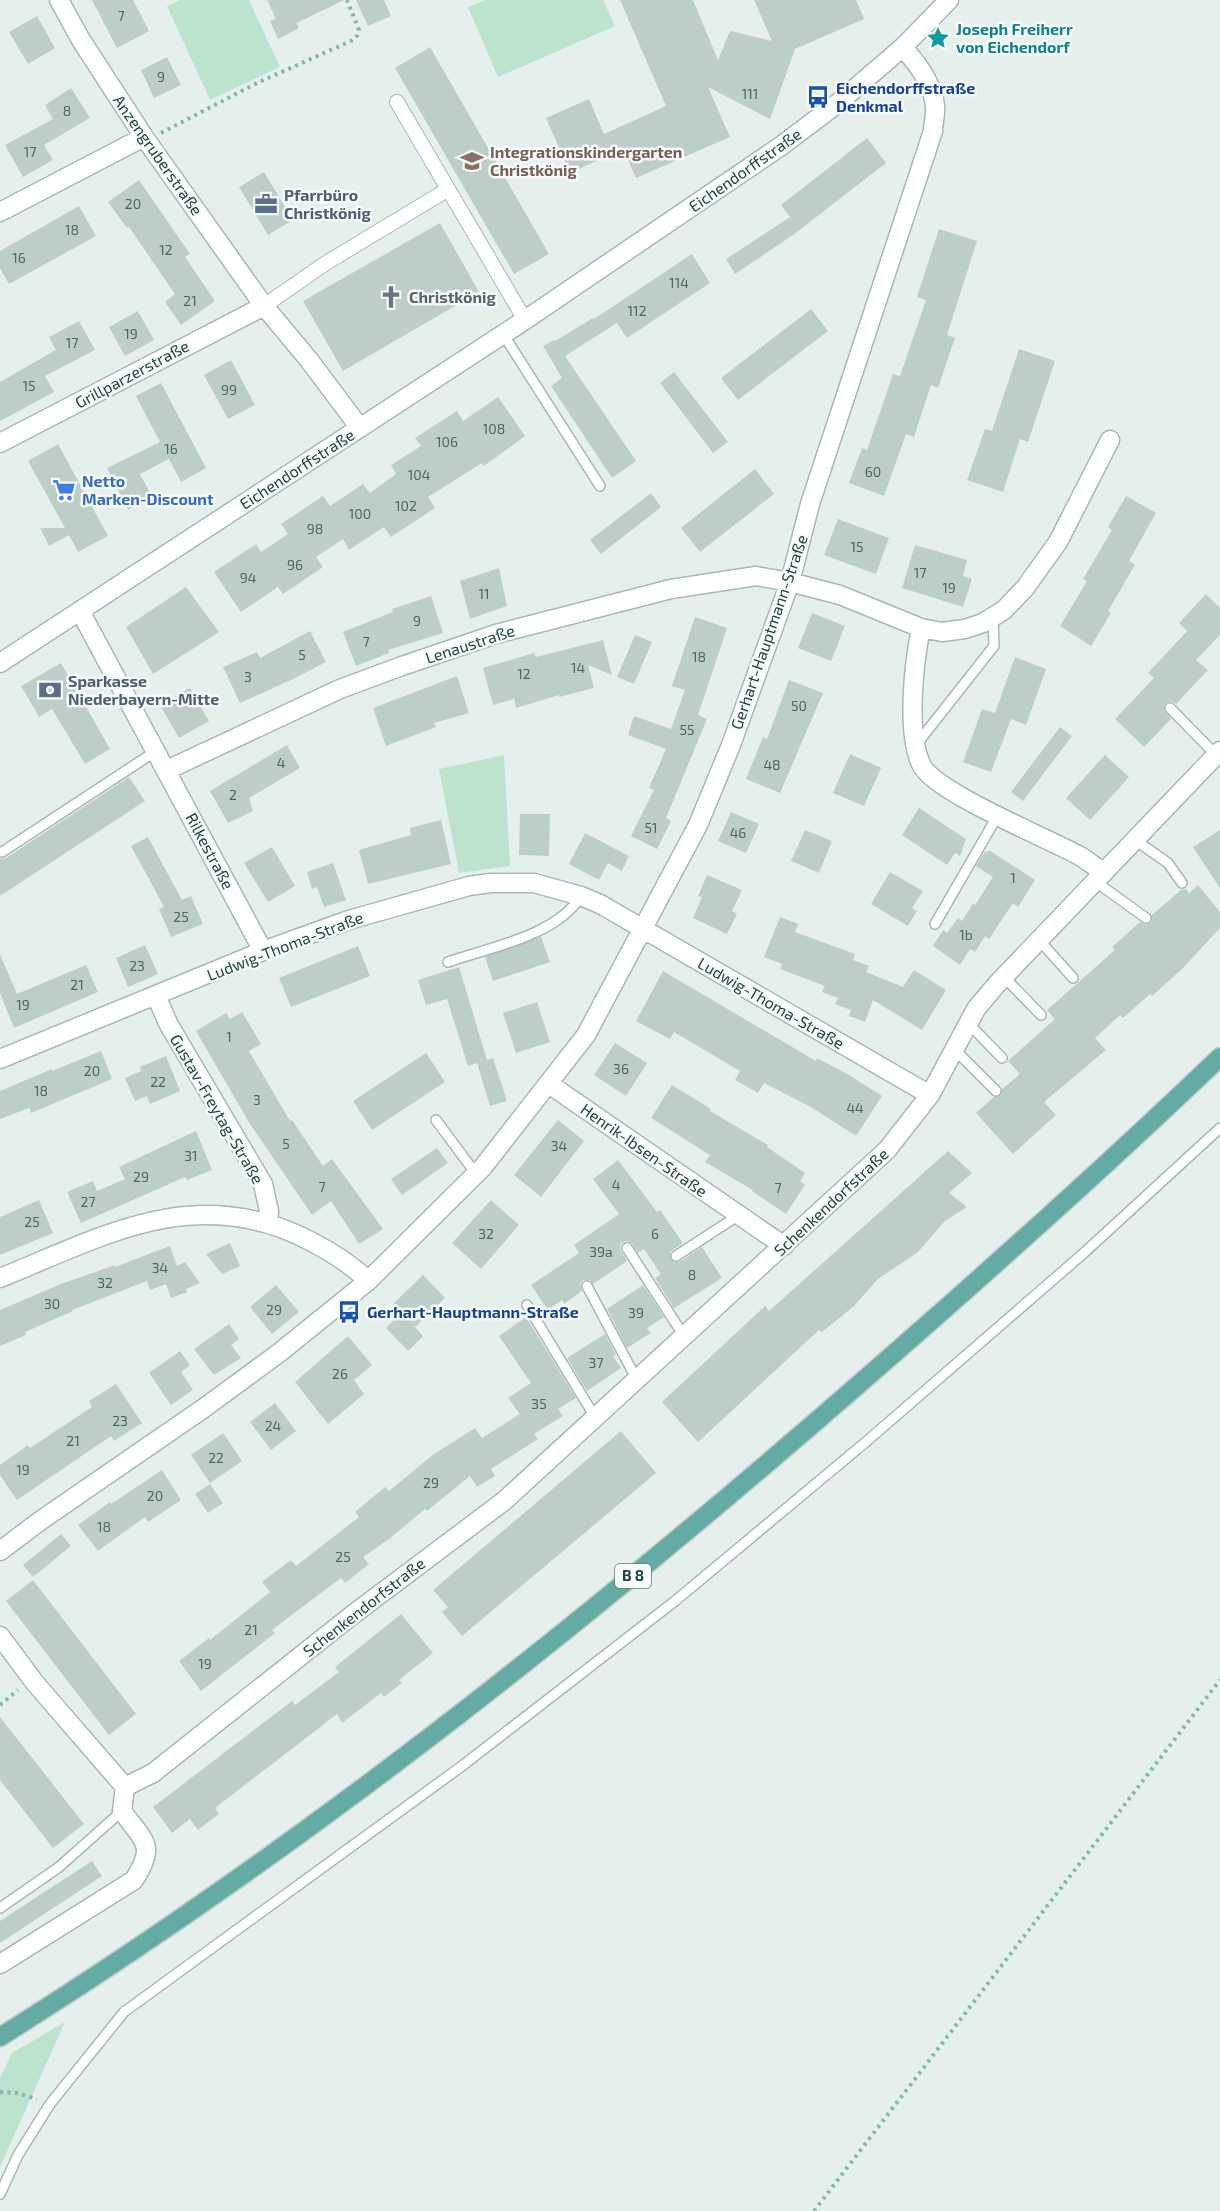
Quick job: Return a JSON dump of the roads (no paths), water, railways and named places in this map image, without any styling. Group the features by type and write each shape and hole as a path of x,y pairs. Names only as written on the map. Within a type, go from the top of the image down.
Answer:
{"main road":[{"name":"B 8","path":"0,2037 164,1930 342,1803 478,1700 648,1565 961,1295 1085,1184 1220,1057"}],"street":[{"name":"Anzengruberstraße","path":"59,0 81,40 145,139 264,306 309,360 360,428"},
{"name":"Eichendorffstraße","path":"0,663 525,320 781,146 838,103 903,47 949,0"},
{"name":"Gerhart-Hauptmann-Straße","path":"0,1551 279,1353 368,1281 476,1174 586,1035 698,825 731,745 790,582 810,504 933,131 935,107 931,88 920,68 903,47"},
{"path":"397,102 525,320"},
{"path":"0,212 145,139"},
{"path":"264,306 326,263 447,190"},
{"name":"Grillparzerstraße","path":"0,443 264,306"},
{"name":"Lenaustraße","path":"167,770 340,689 496,634 671,589 756,576 840,595 921,628 942,632 965,630 1004,610 1025,588 1058,542 1110,440"},
{"name":"Rilkestraße","path":"80,611 263,951"},
{"path":"921,628 915,659 914,723 921,765 939,784 1079,855 1100,877"},
{"name":"Schenkendorfstraße","path":"125,1787 153,1773 351,1616 504,1501 887,1150 930,1095 976,1009 1218,753"},
{"name":"Ludwig-Thoma-Straße","path":"0,1059 263,951 349,920 480,885 513,882 534,883 581,896 600,904 930,1095"},
{"name":"Gustav-Freytag-Straße","path":"156,996 169,1026 263,1184 269,1211 268,1224"},
{"name":"Henrik-Ibsen-Straße","path":"549,1084 784,1246"},
{"path":"0,1278 128,1227 154,1220 212,1214 268,1224 290,1232 351,1264 368,1281"},
{"path":"0,1636 35,1683 125,1787 122,1811 144,1841 148,1852 145,1863 134,1880 0,1964"}],"lane":[{"path":"503,334 600,486"},
{"path":"916,745 994,646 993,616"},
{"name":"Schenkendorfstraße","path":"1170,708 1218,753"},
{"path":"2,852 156,751"},
{"path":"934,924 998,815"},
{"path":"1135,840 1168,863 1182,883"},
{"path":"1100,877 1146,918"},
{"path":"448,962 542,930 573,909 581,896"},
{"path":"1039,940 1073,978"},
{"path":"1004,977 1041,1015"},
{"path":"968,1023 1002,1058"},
{"path":"954,1048 996,1091"},
{"path":"435,1120 476,1174"},
{"path":"0,2194 18,2155 50,2103 124,2012 462,1766 675,1601 867,1441 1076,1260 1220,1128"},
{"path":"676,1256 739,1215"},
{"path":"627,1248 684,1336"},
{"path":"588,1286 637,1380"},
{"path":"527,1305 596,1417"},
{"path":"0,1908 59,1867 122,1811"}],"place":[{"name":"Joseph Freiherr von Eichendorf","path":"938,38"},
{"name":"Eichendorffstraße Denkmal","path":"818,97"},
{"name":"Integrationskindergarten Christkönig","path":"472,161"},
{"name":"Pfarrbüro Christkönig","path":"266,204"},
{"name":"Christkönig","path":"391,297"},
{"name":"Netto Marken-Discount","path":"64,490"},
{"name":"Sparkasse Niederbayern-Mitte","path":"50,690"},
{"name":"Gerhart-Hauptmann-Straße","path":"349,1312"}]}
